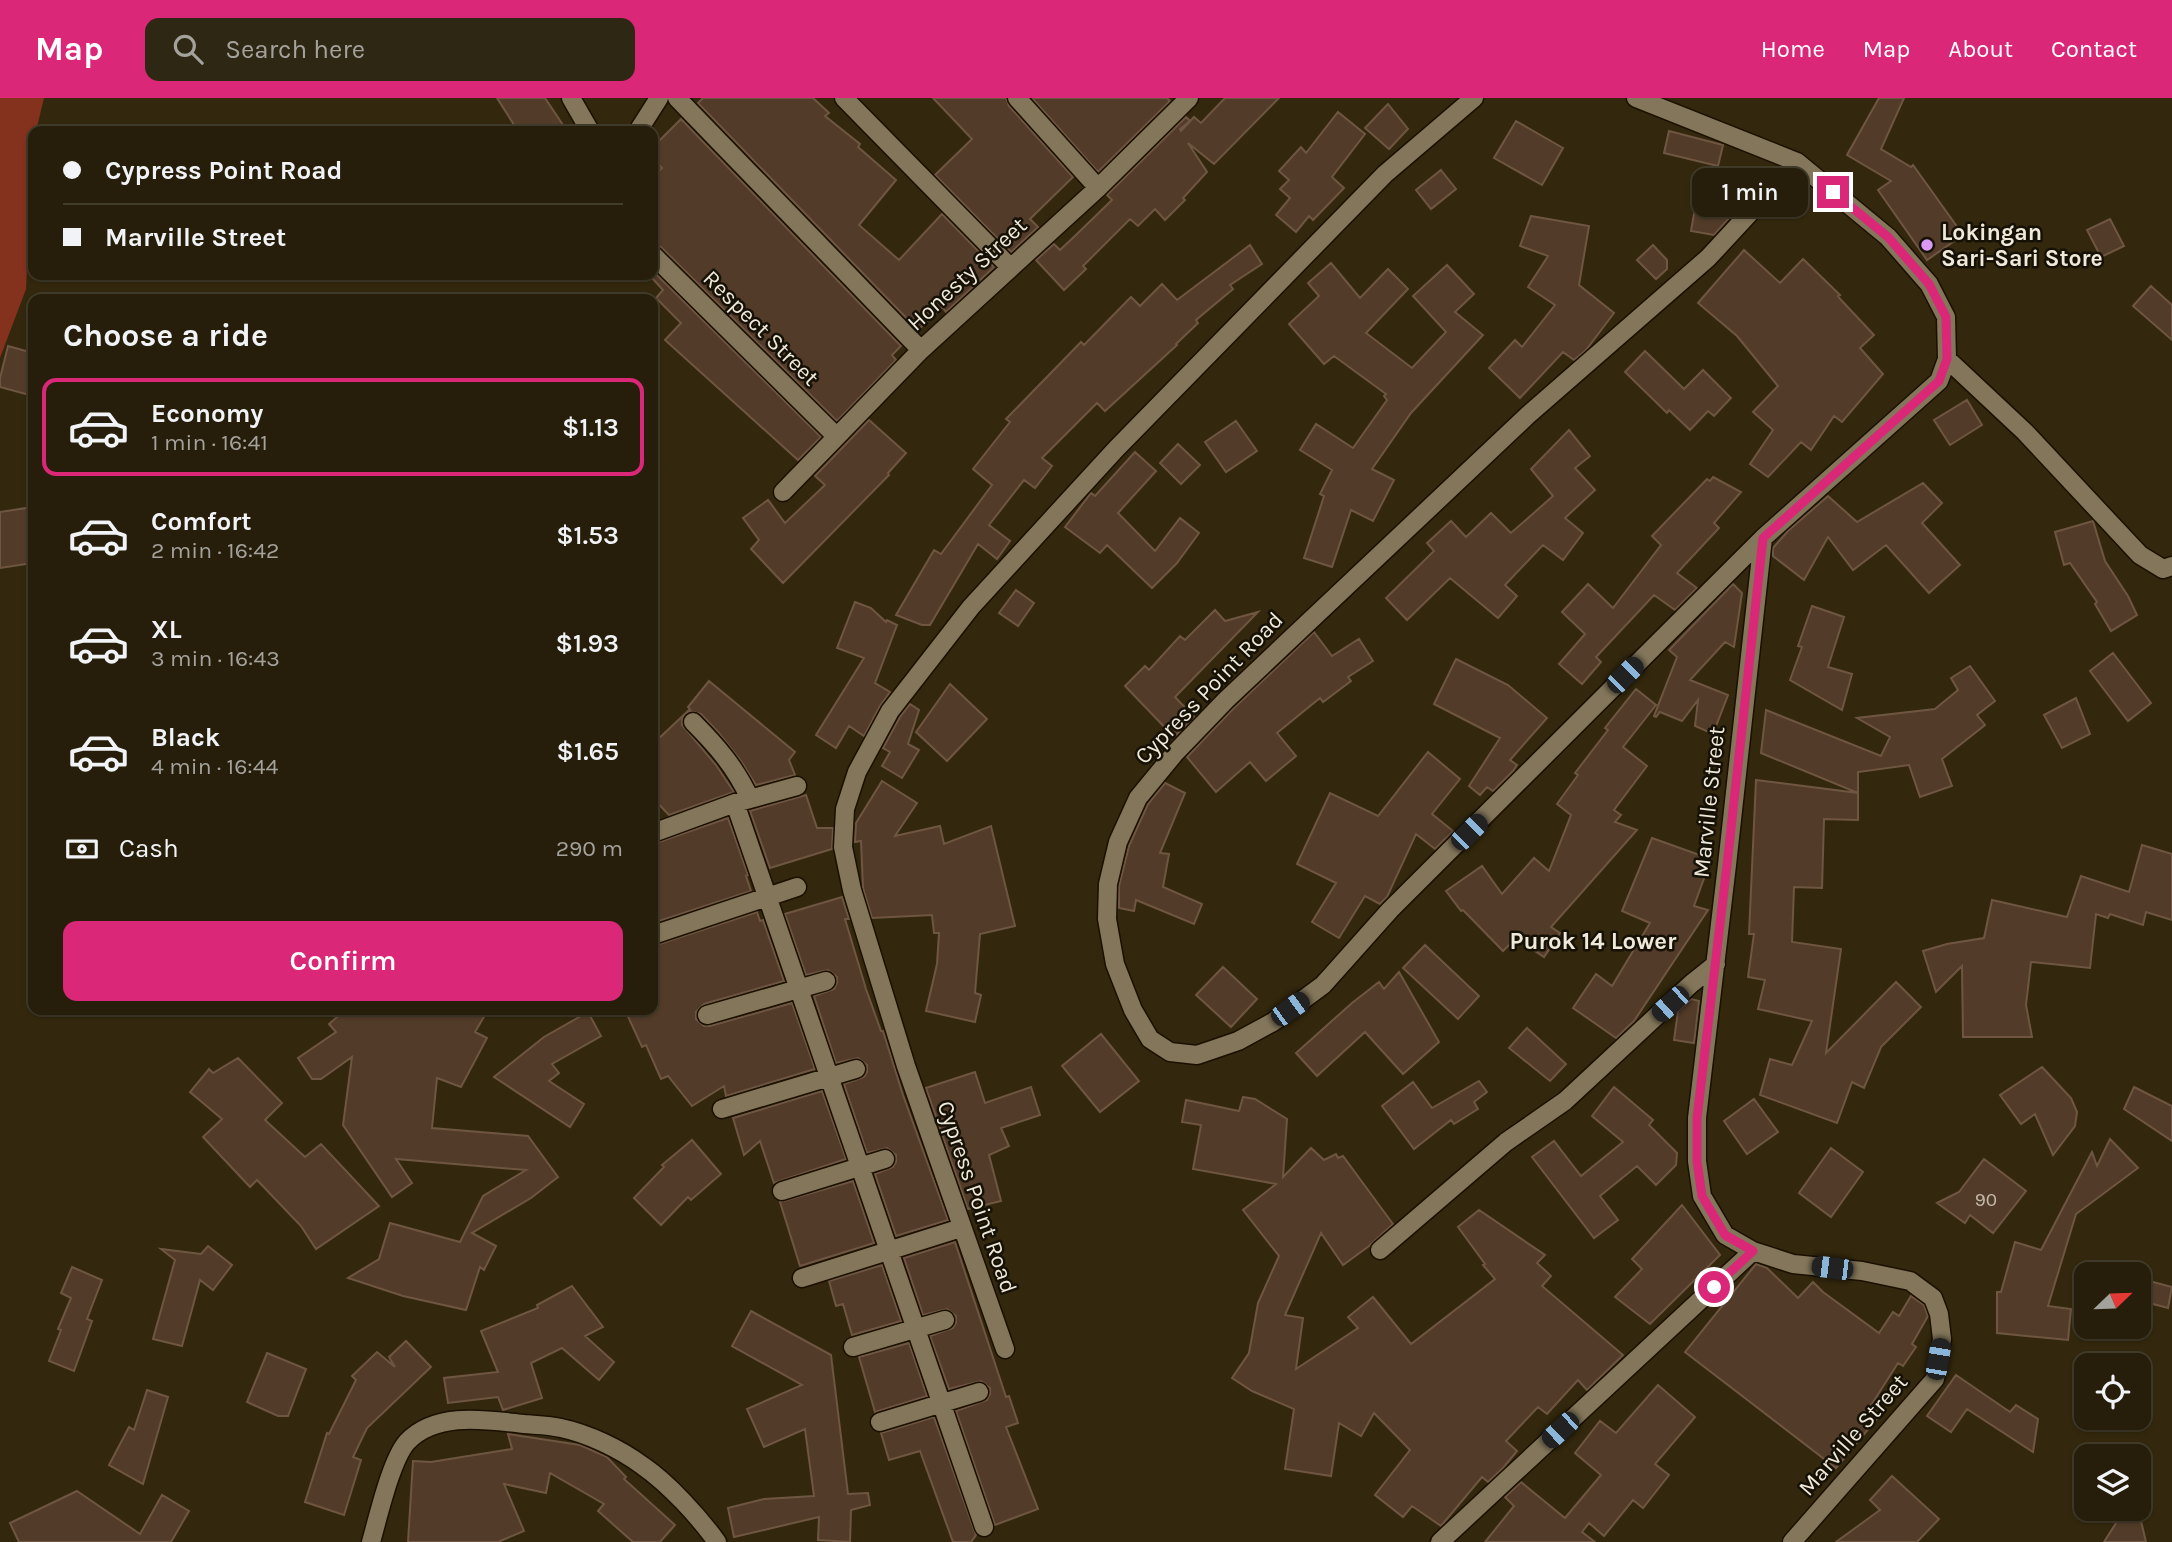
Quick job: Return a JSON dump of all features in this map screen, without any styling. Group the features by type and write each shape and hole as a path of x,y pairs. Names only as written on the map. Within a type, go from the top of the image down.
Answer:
{"street":[{"path":"571,98 586,126"},
{"path":"641,126 659,98"},
{"path":"677,98 921,350"},
{"path":"844,98 1010,267"},
{"path":"1017,98 1098,188"},
{"name":"Honesty Street","path":"783,492 921,350 1098,188 1189,98"},
{"name":"Cypress Point Road","path":"1005,1349 882,993 850,880 843,847 845,809 857,772 890,711 971,607 1116,449 1385,174 1474,98"},
{"path":"1636,98 1797,162 1888,237 1929,284 1946,317 1947,359 1939,381 1763,538"},
{"name":"Cypress Point Road","path":"1763,538 1390,910 1324,985 1238,1041 1197,1055 1170,1052 1150,1039 1133,1010 1115,964 1107,919 1108,884 1118,842 1138,798 1175,753 1226,700 1528,415 1708,258 1797,162"},
{"name":"Respect Street","path":"658,260 836,436"},
{"path":"1947,359 2025,432 2140,555 2164,569 2172,566"},
{"name":"Marville Street","path":"1763,538 1697,1118 1697,1161 1702,1196 1725,1235 1753,1251 1793,1264 1862,1271 1910,1282 1933,1298 1939,1314 1942,1339 1935,1379 1792,1542"},
{"path":"693,722 726,756 739,776 743,801 769,896 984,1527"},
{"path":"658,831 743,801 797,786"},
{"path":"658,933 797,887"},
{"path":"1380,1250 1506,1142 1565,1101 1716,964"},
{"path":"707,1016 826,981"},
{"path":"722,1109 856,1069"},
{"path":"782,1191 886,1159"},
{"path":"802,1278 961,1228"},
{"path":"1440,1542 1753,1251"},
{"path":"853,1347 946,1320"},
{"path":"880,1422 979,1392"},
{"path":"371,1542 382,1503 406,1443 422,1430 449,1422 485,1419 561,1427 590,1437 633,1459 702,1521 717,1542"}],"shaded area":[{"path":"0,98 44,98 37,126 28,126 26,289 0,358"}],"building":[{"path":"497,98 545,98 564,126 515,126"},
{"path":"703,98 813,98 829,113 825,116 860,144 858,147 896,180 859,225 899,260 942,214 994,267 946,312 942,307 918,330 698,103"},
{"path":"933,98 1006,98 1009,106 1073,177 1030,219 1038,227 1011,252 935,175 972,139"},
{"path":"1032,98 1167,98 1170,101 1098,172"},
{"path":"1225,98 1279,98 1214,164 1188,143 1207,172 1183,198 1185,200 1165,220 1155,209 1138,226 1130,219 1083,266 1086,269 1064,290 1036,260 1054,244 1060,250 1079,232 1112,200 1107,195 1186,117 1190,121 1181,131 1194,117 1201,123"},
{"path":"1879,98 1904,98 1881,149 1911,167 1913,165 1963,235 1927,260 1878,190 1891,181 1847,155"},
{"path":"1388,104 1408,129 1389,149 1365,128"},
{"path":"1338,112 1365,134 1332,177 1344,188 1313,220 1309,216 1296,232 1276,215 1290,198 1280,189 1289,180 1279,171 1301,147 1306,153"},
{"path":"681,119 901,346 892,355 896,360 837,421 658,246 658,172 662,168 658,164 658,142"},
{"path":"1516,121 1563,148 1542,185 1494,158"},
{"path":"1669,131 1723,145 1718,166 1664,153"},
{"path":"1441,170 1456,189 1431,209 1416,190"},
{"path":"1700,180 1743,188 1739,207 1714,235 1691,231"},
{"path":"1531,216 1589,226 1579,285 1614,313 1586,350 1574,360 1563,352 1520,398 1489,368 1515,340 1522,347 1555,305 1528,287 1548,256 1520,246"},
{"path":"2110,219 2124,246 2101,257 2087,230"},
{"path":"1250,245 1262,264 1230,285 1233,289 1196,320 1198,323 1177,345 1105,411 1097,403 1042,458 1052,466 1035,488 1024,480 989,525 1010,541 997,559 978,544 930,625 922,625 896,615 934,550 941,554 992,485 973,469 1010,422 1006,419 1081,342 1084,345 1131,297 1140,306 1162,284 1177,300"},
{"path":"1653,245 1667,260 1667,269 1656,279 1637,260"},
{"path":"1744,250 1780,283 1803,259 1840,295 1838,296 1842,301 1874,335 1860,348 1883,374 1842,422 1834,416 1811,450 1801,442 1768,477 1750,464 1773,430 1753,412 1778,386 1737,336 1698,303"},
{"path":"1331,263 1360,298 1388,269 1408,289 1366,333 1412,368 1446,332 1413,296 1447,265 1474,294 1455,312 1483,335 1411,413 1372,469 1394,480 1373,521 1351,510 1332,567 1304,558 1324,496 1320,494 1332,470 1300,450 1316,424 1353,448 1387,400 1384,396 1386,394 1334,356 1324,364 1289,324 1319,296 1308,283"},
{"path":"658,276 821,437 798,460 665,340 681,323 658,300 663,290 654,280 658,280"},
{"path":"2151,286 2172,305 2172,340 2133,306"},
{"path":"8,346 28,352 28,395 0,387"},
{"path":"1645,351 1684,389 1703,370 1731,398 1714,416 1708,411 1690,430 1669,410 1667,413 1625,372"},
{"path":"1967,400 1982,425 1950,445 1934,420"},
{"path":"869,420 906,453 889,475 783,583 751,549 759,540 743,518 768,500 785,523 825,485 815,476"},
{"path":"1236,421 1257,451 1226,472 1205,442"},
{"path":"1569,430 1590,456 1575,468 1595,490 1565,518 1583,533 1563,560 1543,545 1505,585 1517,596 1498,618 1450,578 1407,620 1386,598 1434,551 1427,543 1451,521 1466,537 1491,513 1511,533 1553,496 1531,469"},
{"path":"1178,444 1200,465 1181,484 1160,463"},
{"path":"1135,452 1156,471 1118,513 1155,551 1180,518 1199,533 1177,563 1152,588 1107,545 1100,553 1065,527 1091,493 1095,496"},
{"path":"1713,477 1741,492 1714,523 1719,528 1677,573 1697,588 1675,610 1654,595 1596,657 1601,662 1582,684 1559,664 1585,634 1562,612 1588,584 1613,608 1661,545 1652,536 1707,479 1710,481"},
{"path":"1923,483 1942,503 1922,523 1960,565 1929,593 1886,545 1853,570 1828,537 1804,580 1773,556 1773,548 1788,531 1828,496 1857,522"},
{"path":"28,508 28,564 0,568 0,512"},
{"path":"2093,521 2105,561 2137,615 2111,631 2095,604 2097,602 2070,563 2064,565 2055,532"},
{"path":"1733,584 1742,593 1734,647 1725,642 1690,680 1728,695 1713,734 1695,726 1698,700 1682,721 1660,712 1654,716 1677,657 1669,650"},
{"path":"1016,590 1034,603 1018,626 999,613"},
{"path":"855,602 871,608 886,622 887,620 897,625 875,683 890,692 864,736 849,726 836,748 816,735 864,658 837,648"},
{"path":"1812,606 1844,617 1828,667 1852,674 1842,710 1790,680"},
{"path":"1215,610 1225,621 1258,612 1175,697 1194,717 1174,737 1125,686 1145,666 1149,670 1180,636 1185,640"},
{"path":"1314,632 1332,656 1359,639 1373,661 1348,677 1351,681 1323,702 1320,698 1277,733 1296,756 1266,781 1250,762 1216,792 1187,757"},
{"path":"2113,653 2151,703 2128,721 2090,671"},
{"path":"1456,659 1508,685 1547,718 1510,760 1517,765 1513,771 1493,791 1487,787 1480,795 1469,786 1500,738 1434,704"},
{"path":"1970,666 1995,701 1977,715 1985,725 1942,759 1952,786 1920,797 1909,765 1858,772 1858,793 1761,753 1766,710 1881,756 1890,737 1857,718 1935,709 1958,690 1951,678"},
{"path":"709,681 795,752 789,760 795,775 756,785 718,732 701,714 690,711 682,718 682,725 716,765 734,792 669,815 658,803 658,739 690,709 688,707"},
{"path":"950,684 987,719 947,761 916,732"},
{"path":"1636,689 1656,705 1623,747 1647,766 1614,810 1621,815 1615,822 1637,830 1551,927 1560,933 1544,957 1516,938 1503,951 1463,910 1461,911 1446,891 1482,866 1502,894 1534,858 1549,871 1571,815 1557,804 1578,775 1575,773 1608,730 1605,728"},
{"path":"2076,698 2090,734 2062,748 2044,715"},
{"path":"910,704 919,710 908,744 919,750 902,778 882,766 890,752 883,748"},
{"path":"1428,752 1460,779 1432,814 1453,831 1435,849 1416,834 1387,897 1380,904 1365,896 1339,938 1312,922 1336,883 1297,864 1330,793 1378,816"},
{"path":"1756,780 1858,793 1858,820 1824,819 1822,888 1794,887 1792,942 1841,949 1826,1053 1896,982 1921,1007 1881,1047 1864,1088 1852,1082 1837,1123 1760,1095 1770,1059 1792,1065 1812,1021 1758,1009 1765,980 1748,977 1754,934 1749,934"},
{"path":"882,781 917,803 895,836 940,826 944,844 991,826 1015,926 980,934 975,993 981,995 975,1022 926,1011 937,964 939,933 934,933 932,915 872,918 863,888 861,841 855,842 856,823"},
{"path":"1165,783 1185,793 1160,853 1169,854 1163,887 1202,904 1194,924 1136,900 1134,911 1119,908 1119,886 1129,846 1148,804"},
{"path":"806,795 817,828 833,828 832,849 770,868 750,811"},
{"path":"728,818 751,891 658,921 658,842"},
{"path":"1652,838 1711,859 1694,906 1708,910 1634,1021 1616,1038 1573,1008 1596,974 1612,986 1650,923 1622,911"},
{"path":"2142,845 2172,854 2172,920 2146,912 2143,925 2110,914 2108,918 2096,914 2090,968 2031,962 2026,1005 2032,1037 1963,1037 1962,966 1936,992 1923,951 1984,938 1992,900 2067,917 2081,876 2129,892"},
{"path":"842,897 849,919 845,919 866,989 948,1220 896,1236 875,1174 893,1167 896,1155 887,1148 867,1153 844,1084 864,1077 867,1065 858,1058 836,1063 814,996 834,989 837,977 828,970 806,975 785,914"},
{"path":"757,912 760,921 763,920 784,981 704,1004 696,1012 696,1019 704,1026 710,1026 792,1003 815,1069 726,1096 724,1086 692,1106 668,1076 661,1079 646,1045 642,1047 627,1015 658,1015 658,944"},
{"path":"1425,945 1479,996 1458,1019 1403,968"},
{"path":"1223,967 1257,999 1231,1027 1196,995"},
{"path":"1399,972 1439,1042 1403,1074 1365,1032 1317,1076 1296,1053 1352,1003 1379,982 1384,989"},
{"path":"1691,999 1699,1001 1694,1043 1674,1040 1678,1011"},
{"path":"339,1015 485,1015 475,1032 487,1038 461,1087 437,1078 432,1128 528,1136 558,1177 531,1198 472,1233 496,1246 484,1270 480,1267 466,1310 403,1296 348,1278 379,1259 390,1223 460,1242 483,1196 526,1170 396,1159 412,1183 392,1197 343,1125 352,1057 321,1079 312,1079 298,1058 336,1032 329,1024"},
{"path":"583,1015 590,1015 601,1036 552,1064 559,1073 549,1081 584,1104 570,1127 494,1077 544,1037"},
{"path":"1527,1028 1566,1064 1550,1081 1509,1048"},
{"path":"1101,1034 1139,1081 1100,1112 1062,1066"},
{"path":"238,1058 282,1103 265,1120 305,1157 321,1144 379,1206 316,1249 301,1226 257,1180 250,1187 203,1137 222,1119 190,1092 209,1069 213,1073"},
{"path":"2042,1067 2071,1098 2077,1112 2075,1126 2053,1155 2035,1114 2021,1124 2000,1095"},
{"path":"975,1072 985,1103 1031,1087 1040,1115 1001,1128 1009,1146 989,1155 1001,1201 968,1209 926,1088"},
{"path":"1479,1081 1487,1092 1474,1102 1478,1109 1454,1124 1451,1120 1414,1149 1382,1106 1413,1082 1432,1108"},
{"path":"1614,1087 1653,1120 1649,1125 1677,1153 1676,1165 1656,1185 1637,1166 1600,1196 1618,1220 1594,1238 1532,1157 1554,1141 1581,1176 1623,1142 1592,1116"},
{"path":"2134,1087 2172,1106 2172,1141 2124,1109"},
{"path":"822,1091 846,1159 774,1183 760,1141 744,1155 733,1118"},
{"path":"1243,1097 1255,1099 1287,1119 1283,1177 1311,1148 1324,1160 1336,1154 1338,1158 1343,1156 1393,1224 1343,1265 1321,1233 1285,1315 1303,1318 1296,1369 1358,1328 1348,1317 1373,1297 1411,1344 1495,1279 1458,1227 1479,1210 1545,1255 1537,1263 1551,1276 1542,1286 1623,1355 1587,1390 1578,1380 1547,1414 1538,1407 1506,1441 1517,1451 1488,1482 1482,1477 1441,1526 1412,1506 1403,1517 1375,1495 1410,1450 1374,1413 1361,1436 1339,1423 1331,1476 1285,1469 1294,1409 1252,1391 1232,1378 1249,1353 1258,1303 1279,1256 1243,1210 1276,1184 1193,1169 1201,1125 1182,1122 1186,1100 1239,1111"},
{"path":"1754,1099 1778,1132 1747,1154 1724,1121"},
{"path":"2110,1139 2138,1168 2076,1214 2048,1306 2071,1309 2068,1340 1997,1333 1997,1292 2001,1292 2015,1242 2041,1250 2092,1152 2097,1166"},
{"path":"692,1140 721,1174 691,1200 688,1197 661,1225 634,1198 664,1167 662,1165"},
{"path":"1831,1148 1863,1172 1831,1217 1799,1193"},
{"path":"1984,1159 2026,1191 1993,1233 1970,1215 1965,1223 1937,1203 1959,1192"},
{"path":"853,1181 874,1243 800,1266 780,1202"},
{"path":"1682,1205 1720,1255 1650,1324 1615,1297 1642,1269 1632,1259"},
{"path":"955,1242 1006,1397 1009,1396 1018,1423 1006,1427 1038,1509 995,1525 956,1411 987,1400 990,1388 981,1381 949,1389 930,1336 953,1328 956,1316 947,1309 923,1315 904,1258"},
{"path":"208,1246 232,1265 213,1290 200,1280 182,1346 153,1339 175,1260 161,1249 201,1254"},
{"path":"1756,1264 1767,1268 1798,1298 1813,1282 1879,1333 1893,1312 1899,1316 1911,1296 1924,1305 1928,1316 1912,1344 1916,1347 1903,1366 1898,1363 1870,1407 1880,1415 1836,1468 1685,1352"},
{"path":"882,1265 901,1321 852,1335 843,1304 836,1306 829,1281"},
{"path":"72,1267 102,1280 87,1319 92,1321 74,1371 49,1361 71,1298 61,1293"},
{"path":"2151,1281 2172,1287 2168,1308 2151,1303"},
{"path":"572,1286 603,1327 585,1336 614,1362 599,1380 562,1348 531,1363 542,1398 503,1410 498,1397 448,1403 444,1378 498,1372 481,1331 538,1308 537,1305"},
{"path":"751,1311 831,1355 848,1494 868,1493 870,1505 851,1510 850,1542 818,1540 819,1517 734,1537 728,1508 764,1499 814,1496 805,1429 764,1447 747,1409 802,1385 732,1346"},
{"path":"406,1341 431,1367 367,1428 353,1457 361,1460 344,1515 305,1502 327,1433 329,1434 356,1380 352,1376 377,1352 395,1367 389,1357"},
{"path":"909,1343 927,1396 875,1412 859,1357"},
{"path":"267,1353 306,1369 288,1416 278,1416 247,1402"},
{"path":"1956,1375 2010,1412 2016,1405 2038,1419 2033,1452 1967,1409 1951,1432 1927,1416"},
{"path":"1658,1385 1695,1417 1655,1464 1669,1475 1643,1508 1633,1500 1604,1536 1589,1523 1582,1532 1595,1542 1485,1542 1514,1506 1505,1497 1521,1482 1565,1518 1601,1475 1575,1453 1600,1421 1616,1433"},
{"path":"147,1390 168,1397 143,1484 109,1465 129,1427 134,1430"},
{"path":"934,1417 976,1535 971,1542 953,1542 920,1451 889,1460 881,1433"},
{"path":"508,1434 580,1445 607,1457 626,1477 624,1479 675,1525 660,1542 633,1542 598,1511 604,1504 550,1473 546,1493 504,1484 524,1531 498,1542 408,1542 413,1461 431,1462 512,1449"},
{"path":"1892,1476 1939,1519 1917,1542 1836,1542 1880,1510 1870,1500"},
{"path":"77,1491 140,1534 162,1495 189,1511 171,1542 19,1542 10,1523"},
{"path":"2117,1521 2141,1521 2146,1542 2104,1542"}],"place":[{"name":"Lokingan Sari-Sari Store","path":"1927,245"}],"district":[{"name":"Purok 14 Lower","path":"1593,941"}],"route":[{"path":"1714,1287 1753,1251 1725,1235 1702,1196 1697,1161 1697,1118 1763,538 1939,381 1947,359 1946,317 1929,284 1888,237 1833,192"}]}
